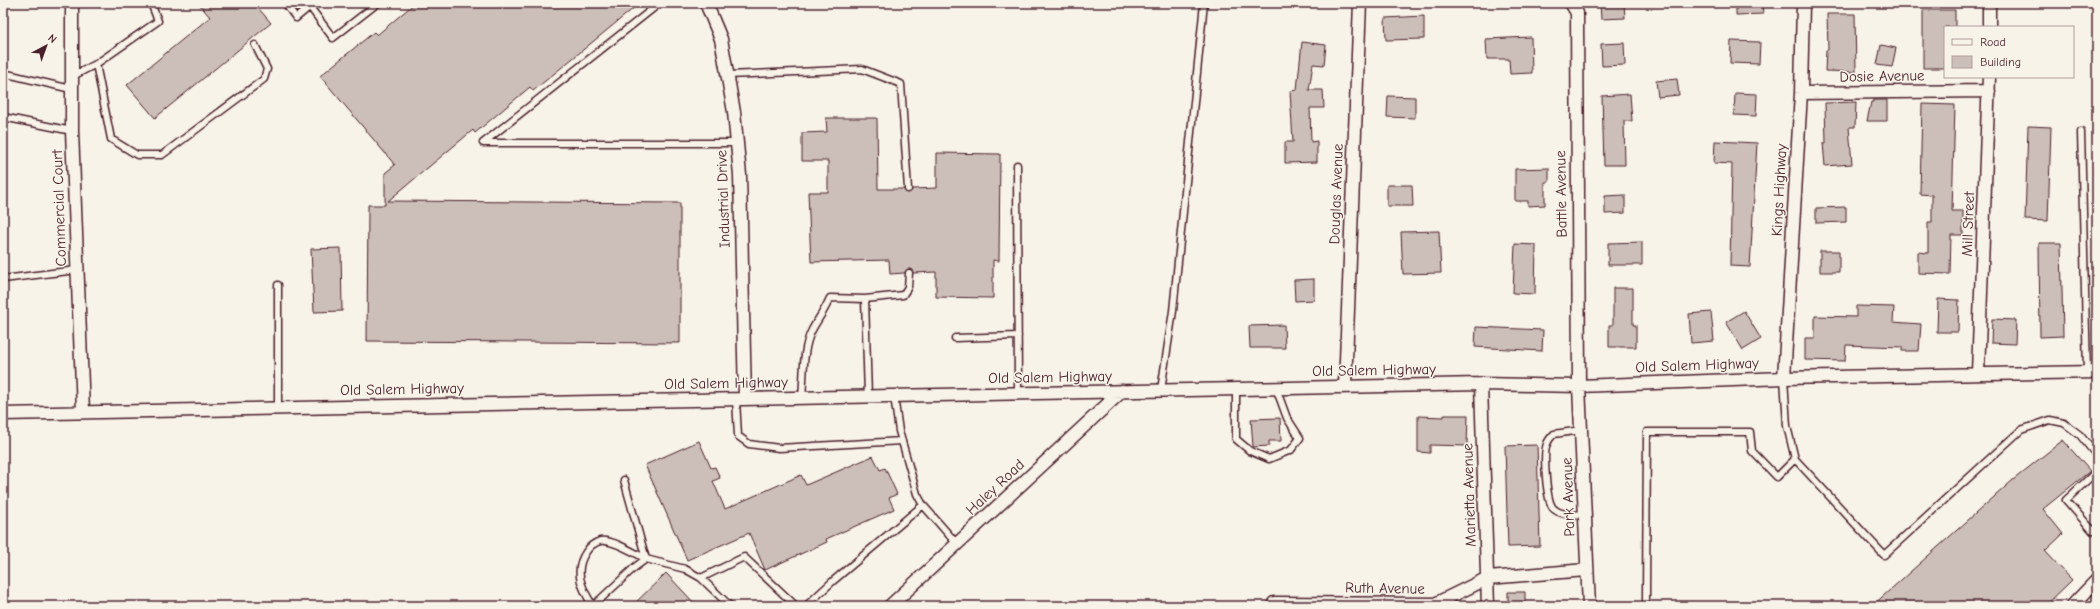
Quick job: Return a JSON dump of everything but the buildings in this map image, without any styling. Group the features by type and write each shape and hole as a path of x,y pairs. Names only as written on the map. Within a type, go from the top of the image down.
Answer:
{"street":[{"name":"Commercial Court","path":"72,3 72,131 83,411"},
{"name":"Industrial Drive","path":"706,3 721,39 734,112 740,175 741,399"},
{"name":"Douglas Avenue","path":"1345,386 1360,3"},
{"name":"Battle Avenue","path":"1571,3 1577,13 1579,386"},
{"name":"Kings Highway","path":"1784,378 1800,93 1803,3"},
{"path":"1989,3 1989,26"},
{"name":"Mill Street","path":"1978,373 1989,78"},
{"name":"Dosie Avenue","path":"1800,93 1988,91"},
{"name":"Old Salem Highway","path":"3,414 83,411 802,398 1345,386 1481,384 1579,386 1784,378 1978,373 2092,372"},
{"name":"Marietta Avenue","path":"1481,384 1488,606"},
{"name":"Park Avenue","path":"1579,386 1586,570 1589,606"},
{"name":"Haley Road","path":"890,606 1122,391"},
{"name":"Ruth Avenue","path":"1274,603 1435,604 1488,578 1586,570"},
{"path":"2072,606 2097,580"}],"lane":[{"path":"3,73 71,83 96,64 158,22 151,3"},
{"path":"286,3 296,18 312,5 333,38 378,3"},
{"path":"660,3 483,143 737,143"},
{"path":"1161,390 1173,311 1204,3"},
{"path":"96,64 111,139 137,155 162,155 264,79 267,69 255,45"},
{"path":"728,75 862,69 902,84 908,189"},
{"path":"3,117 72,131"},
{"path":"2082,132 2092,372"},
{"path":"1017,165 1018,393"},
{"path":"3,279 77,270"},
{"path":"802,398 807,348 812,331 821,318 830,298 865,299 903,295 908,287 909,273"},
{"path":"278,285 278,408"},
{"path":"865,299 868,396"},
{"path":"955,338 1018,336"},
{"path":"1784,378 1787,426 1795,459 1884,555 2021,430 2050,420 2064,423 2080,435 2097,456"},
{"path":"1236,389 1236,439 1250,451 1269,459 1291,450 1300,438 1287,418 1276,388"},
{"path":"894,396 902,441 917,494 923,505 957,544"},
{"path":"741,399 738,436 749,444 779,448 902,441"},
{"path":"1581,430 1554,434 1546,445 1546,484 1548,500 1553,508 1561,513 1585,515"},
{"path":"1646,600 1647,432 1750,432 1752,451 1777,477 1795,459"},
{"path":"2097,471 2066,500 2093,531 2097,528"},
{"path":"624,480 646,559"},
{"path":"806,606 833,581 923,505"},
{"path":"646,559 635,567 593,606 585,593 579,573 581,559 590,547 601,541 617,544 646,559 685,569 701,578 730,606"},
{"path":"701,578 744,557 796,606"}]}
